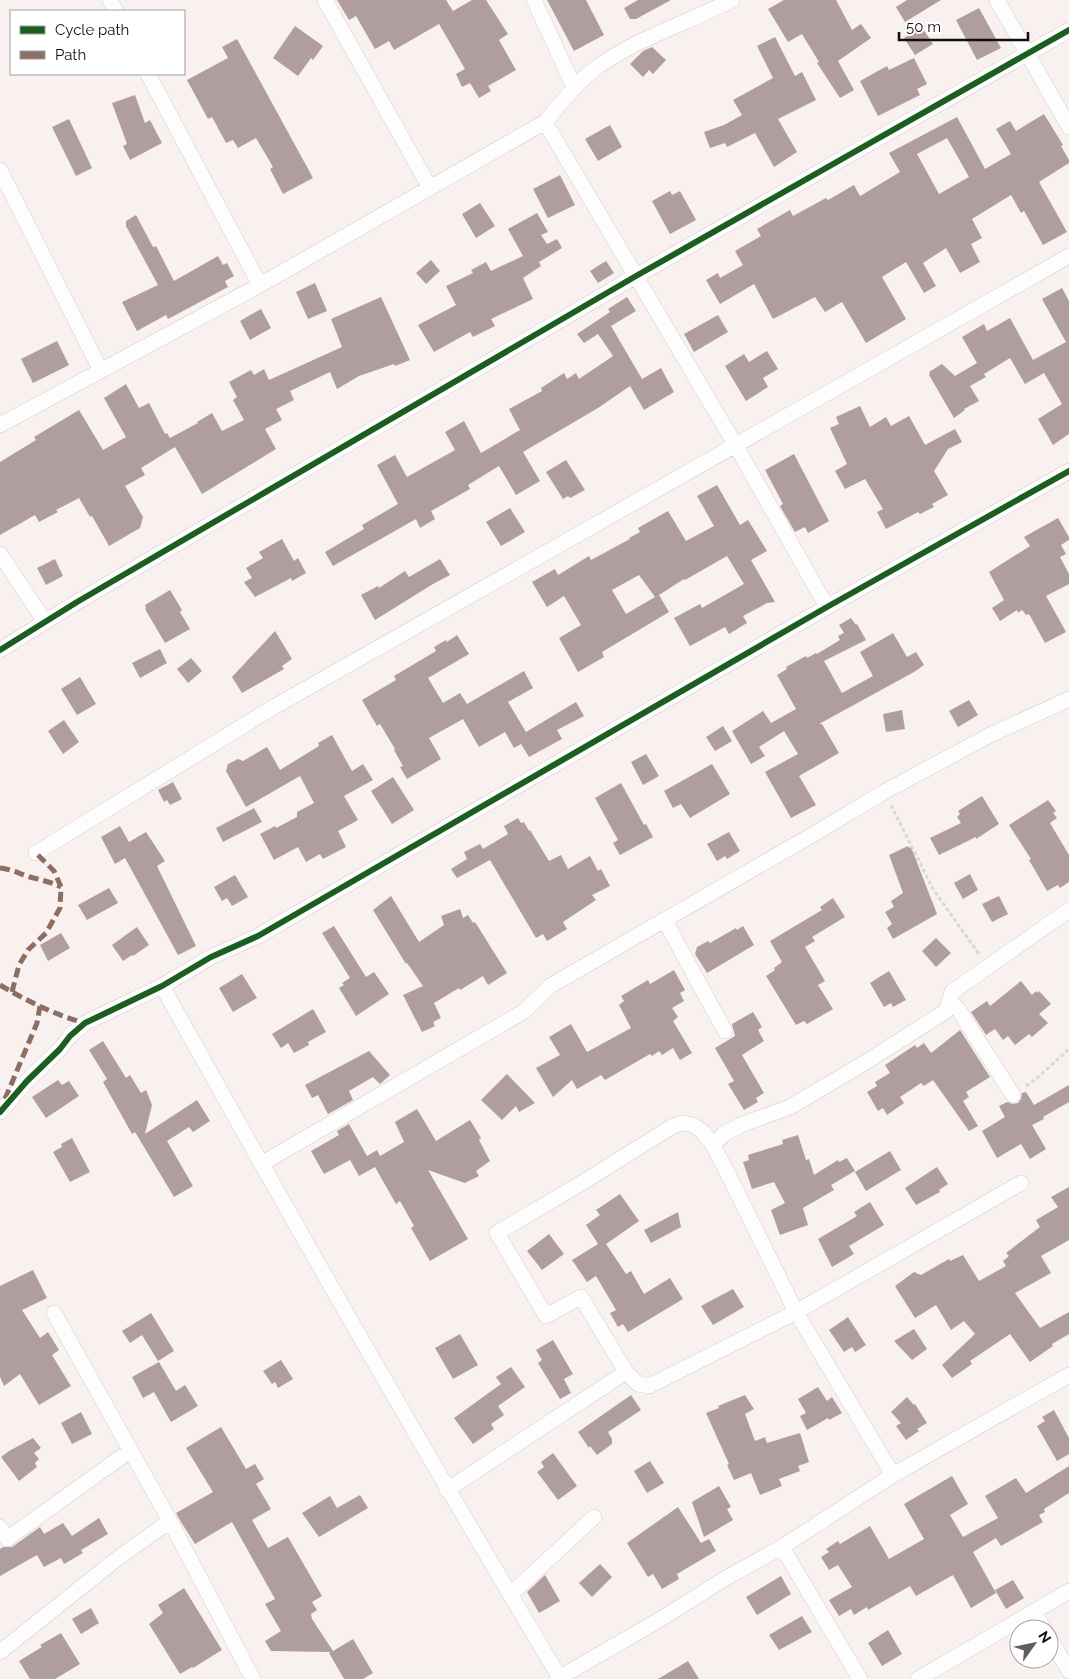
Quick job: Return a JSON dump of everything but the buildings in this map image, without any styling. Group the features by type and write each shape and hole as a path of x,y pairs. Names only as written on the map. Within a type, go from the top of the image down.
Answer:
{"street":[{"path":"325,0 430,188"},
{"path":"534,0 574,87"},
{"path":"0,425 260,285 545,122 574,87 592,71 635,44 732,0"},
{"path":"997,0 1069,127"},
{"path":"0,650 636,276 1069,30"},
{"path":"149,75 260,285"},
{"path":"545,122 736,446 827,607"},
{"path":"0,170 102,371"},
{"path":"36,853 272,708 1069,256"},
{"path":"0,1112 70,1036 85,1024 162,986 211,957 258,936 827,607 1069,471"},
{"path":"0,554 45,622"},
{"path":"261,1164 523,1012 550,986 884,792 990,735 1069,699"},
{"path":"713,1145 724,1134 743,1124 790,1107 866,1062 946,1011 952,992 1069,910"},
{"path":"665,920 725,1031"},
{"path":"162,986 447,1490 558,1678 659,1620 726,1578 782,1547 893,1476 1069,1375"},
{"path":"949,1001 958,1008 1013,1095"},
{"path":"893,1476 796,1312 713,1145 702,1131 693,1125 683,1123 673,1126 497,1233 546,1316 580,1297 626,1372 638,1384 650,1386 796,1312 1021,1183"},
{"path":"54,1312 170,1520 247,1677"},
{"path":"447,1490 626,1372"},
{"path":"0,1527 7,1539 131,1450"},
{"path":"510,1595 594,1517"},
{"path":"0,1652 118,1558 170,1520"},
{"path":"782,1547 860,1679"},
{"path":"918,1679 1069,1592"},
{"path":"1034,1612 1038,1619"},
{"path":"1059,1654 1069,1671"}],"path":[{"path":"884,792 933,888 989,966"},
{"path":"1013,1095 1036,1079 1069,1049"}],"marked path":[{"path":"12,992 19,965 28,950 46,933 60,908 61,887 54,871 36,853"},
{"path":"0,868 12,870 61,887"},
{"path":"0,985 41,1007 85,1023"},
{"path":"5,1099 37,1023 40,1006"}],"cycle path":[{"path":"0,650 77,602 636,276 1069,30"},
{"path":"0,1112 27,1081 85,1023 162,986 211,957 258,936 827,607 1069,471"}]}
